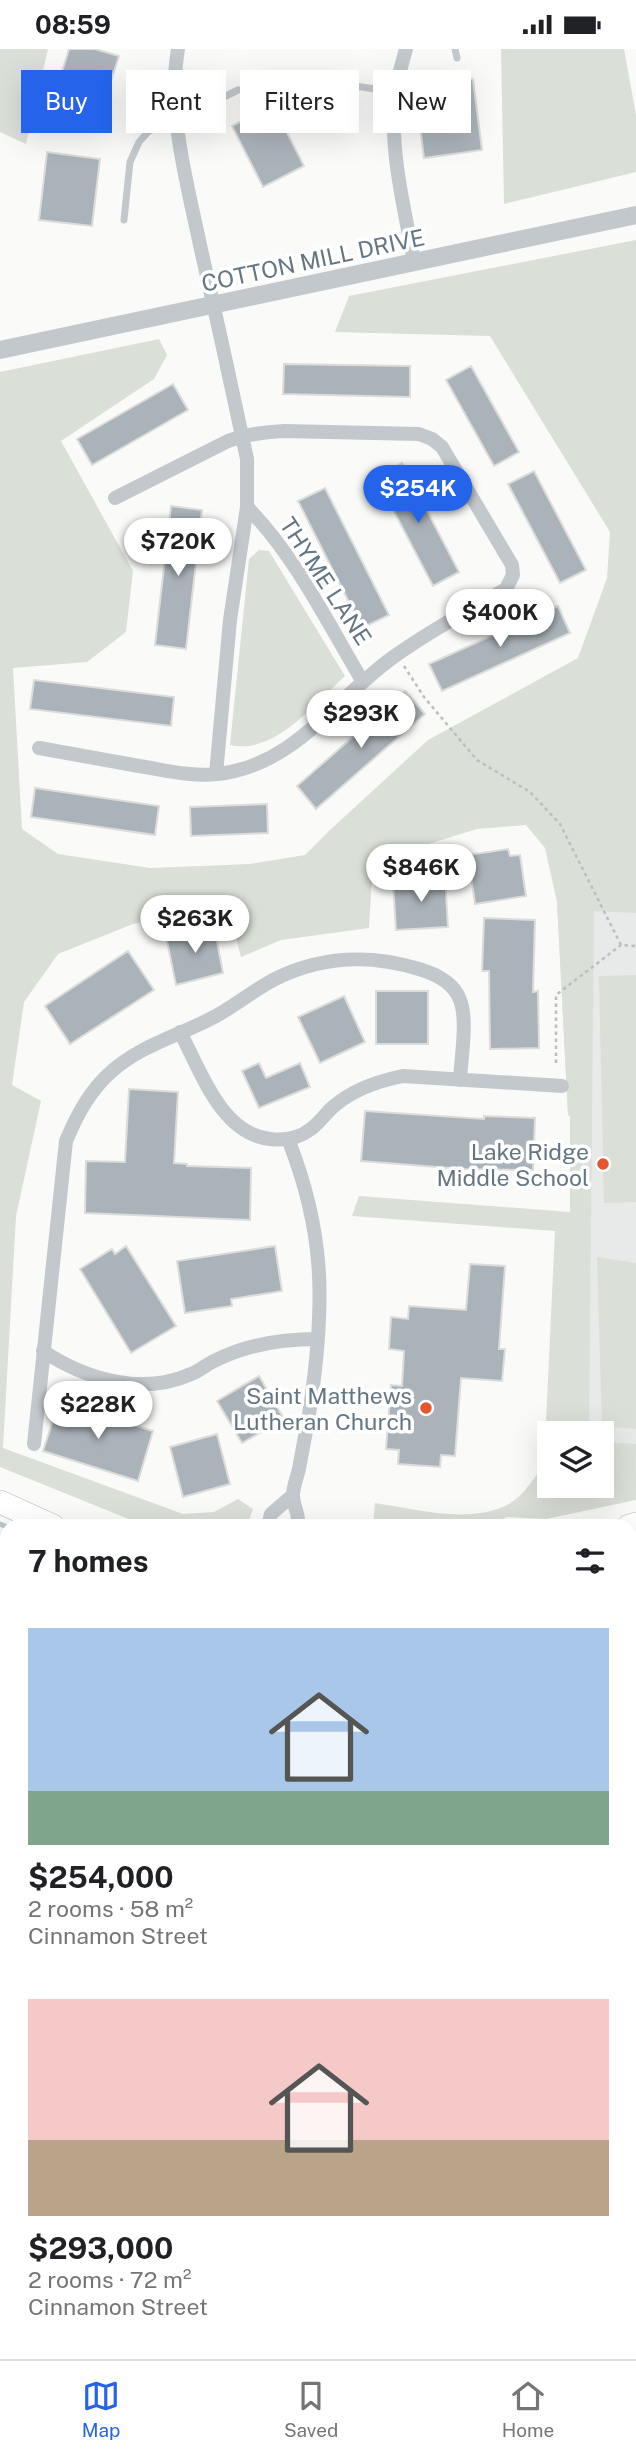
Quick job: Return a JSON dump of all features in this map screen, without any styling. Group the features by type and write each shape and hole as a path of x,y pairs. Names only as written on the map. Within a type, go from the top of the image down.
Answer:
{"main road":[{"path":"0,1502 38,1519"}],"street":[{"path":"176,70 178,49"},
{"path":"401,70 406,49"},
{"path":"178,133 247,459 247,507 230,620 216,774"},
{"path":"394,133 414,263"},
{"name":"COTTON MILL DRIVE","path":"0,350 636,215"},
{"path":"39,748 194,776 255,765 278,755 300,740 363,682 418,639 506,589 513,575 512,565 442,447 419,434 284,431 242,436 228,440 115,498"},
{"name":"THYME LANE","path":"247,507 286,552 363,682"},
{"path":"34,1444 66,1141 90,1096 110,1073 130,1056 215,1016 273,980 302,968 332,960 354,958 401,963 445,980 454,989 461,1000 463,1013 460,1080"},
{"path":"180,1033 223,1113 235,1125 266,1139 288,1139 312,1128 336,1104 359,1089 403,1076 562,1086"},
{"path":"288,1139 309,1198 320,1267 321,1305 311,1402 293,1495 299,1519"},
{"path":"43,1351 63,1365 91,1377 140,1384 190,1375 215,1360 266,1343 318,1339"},
{"path":"270,1519 271,1514 293,1495"}],"lane":[{"path":"226,96 238,90"},
{"path":"124,221 130,162 139,142 147,133"}],"path":[{"path":"397,655 424,697 477,760 530,792 560,824 621,945"},
{"path":"556,1063 556,995 621,945 636,946"}],"shaded area":[{"path":"0,49 48,49 43,70 21,70 21,133 29,133 26,144 0,132"},
{"path":"501,49 624,49 636,115 636,172 504,204"},
{"path":"636,240 636,913 594,911 589,1421 546,1421 555,1231 352,1216 359,1196 570,1212 570,1116 557,902 545,848 526,825 477,829 373,861 369,928 281,940 241,957 227,904 133,924 58,954 24,1002 12,1085 41,1101 16,1216 3,1448 183,1514 214,1512 238,1499 253,1509 249,1519 129,1519 0,1467 0,372 159,339 167,355 154,379 61,441 133,571 126,632 87,662 13,668 22,829 58,854 150,868 250,864 305,855 428,740 578,658 607,578 610,532 490,336 335,332 349,296"},
{"path":"259,550 269,551 345,676 307,713 278,735 247,746 230,745 249,559"},
{"name":"Lake Ridge Middle School","path":"557,902 636,904 636,1478 614,1483 614,1421 572,1421 568,1115"},
{"path":"636,975 636,1202 604,1203 599,976"},
{"path":"597,1257 636,1263 636,1429 614,1427 614,1421 602,1421"},
{"path":"614,1443 636,1444 636,1500 546,1519 374,1519 375,1503 456,1514 488,1512 510,1504 537,1474 537,1498 614,1498"}],"building":[{"path":"69,49 95,49 119,56 112,78 112,70 63,70"},
{"path":"471,79 482,150 424,158 421,133 471,133"},
{"path":"240,122 240,133 287,133 304,166 263,187 232,126"},
{"path":"47,152 100,159 92,226 39,220"},
{"path":"284,364 410,366 410,397 283,394"},
{"path":"471,366 519,452 494,466 446,380"},
{"path":"173,384 188,410 92,465 77,439"},
{"path":"402,463 459,572 433,586 376,477"},
{"path":"534,471 586,570 560,583 508,484"},
{"path":"325,488 389,615 362,628 298,501"},
{"path":"171,506 202,510 186,649 155,645"},
{"path":"558,606 570,633 442,691 429,664"},
{"path":"34,680 174,697 171,726 30,709"},
{"path":"405,691 425,714 316,809 297,786"},
{"path":"35,788 159,806 155,835 31,817"},
{"path":"267,804 268,833 191,836 190,807"},
{"path":"508,849 510,856 520,855 526,896 475,904 468,855"},
{"path":"445,878 448,927 396,930 393,881"},
{"path":"484,918 535,920 533,992 538,991 539,1048 490,1049 489,971 482,971"},
{"path":"214,926 223,973 176,985 166,936"},
{"path":"128,951 154,990 70,1044 45,1006"},
{"path":"376,991 428,991 428,1044 376,1044"},
{"path":"344,996 365,1042 320,1063 298,1017"},
{"path":"259,1063 266,1078 300,1063 310,1087 259,1108 242,1071"},
{"path":"129,1089 178,1092 174,1163 187,1166 251,1168 250,1220 85,1213 86,1161 125,1162"},
{"path":"365,1111 484,1119 484,1116 535,1118 533,1170 462,1169 361,1161"},
{"path":"126,1246 176,1326 131,1353 80,1269 112,1249 115,1254"},
{"path":"275,1246 282,1291 231,1299 232,1306 185,1313 177,1261"},
{"path":"470,1264 505,1266 499,1349 505,1349 502,1381 461,1378 455,1456 441,1455 440,1467 398,1464 399,1450 386,1449 391,1385 402,1386 404,1351 389,1349 391,1317 408,1319 409,1306 466,1310"},
{"path":"259,1376 284,1419 242,1443 217,1401"},
{"path":"59,1402 153,1431 138,1481 43,1451"},
{"path":"217,1434 230,1484 183,1497 170,1447"}],"place":[{"name":"Lake Ridge Middle School","path":"603,1164"},
{"name":"Saint Matthews Lutheran Church","path":"426,1408"}]}
